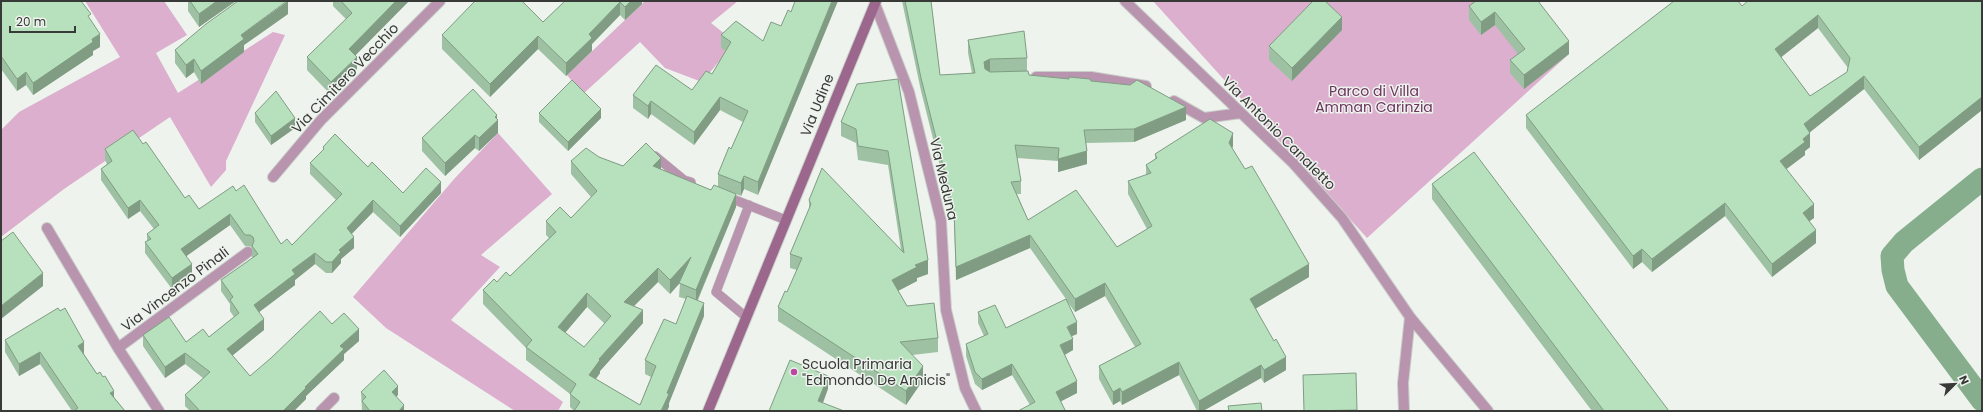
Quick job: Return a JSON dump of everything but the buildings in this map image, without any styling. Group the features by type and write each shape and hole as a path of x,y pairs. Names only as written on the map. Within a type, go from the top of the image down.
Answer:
{"main road":[{"name":"Via Udine","path":"708,411 875,2"}],"street":[{"name":"Via Cimitero Vecchio","path":"273,177 321,120 440,1"},
{"name":"Via Antonio Canaletto","path":"1125,1 1293,163 1342,218 1410,317 1488,411"},
{"name":"Via Meduna","path":"875,2 909,92 934,190 941,221 946,310 965,388 976,411"},
{"path":"1029,77 1090,77 1146,86 1152,89"},
{"path":"1165,96 1204,118 1241,113"},
{"name":"Via Vincenzo Pinali","path":"47,228 118,348 159,411"},
{"name":"Via Vincenzo Pinali","path":"118,348 248,252"},
{"path":"1404,411 1403,383 1410,317"},
{"path":"321,411 334,398"}],"lane":[{"path":"655,156 684,180 698,185"},
{"path":"720,194 786,220"},
{"path":"746,317 716,292 749,205"}],"green space":[{"path":"85,1 164,1 187,35 156,53 178,93 273,32 285,35 226,161 226,170 211,187 170,117 64,189 1,237 1,130 19,112 120,57"},
{"path":"645,1 738,1 711,23 735,42 702,82 665,68 640,42 583,94 567,75"},
{"name":"Parco di Villa Amman Carinzia","path":"1153,1 1528,1 1569,54 1367,238"},
{"path":"498,133 552,194 481,255 500,267 451,320 563,402 558,411 515,411 386,328 353,297 455,178"}],"waterway":[{"path":"1982,179 1904,242 1892,256 1893,270 1897,286 1982,400"}],"place":[{"name":"Scuola Primaria \"Edmondo De Amicis\"","path":"794,372"}]}
